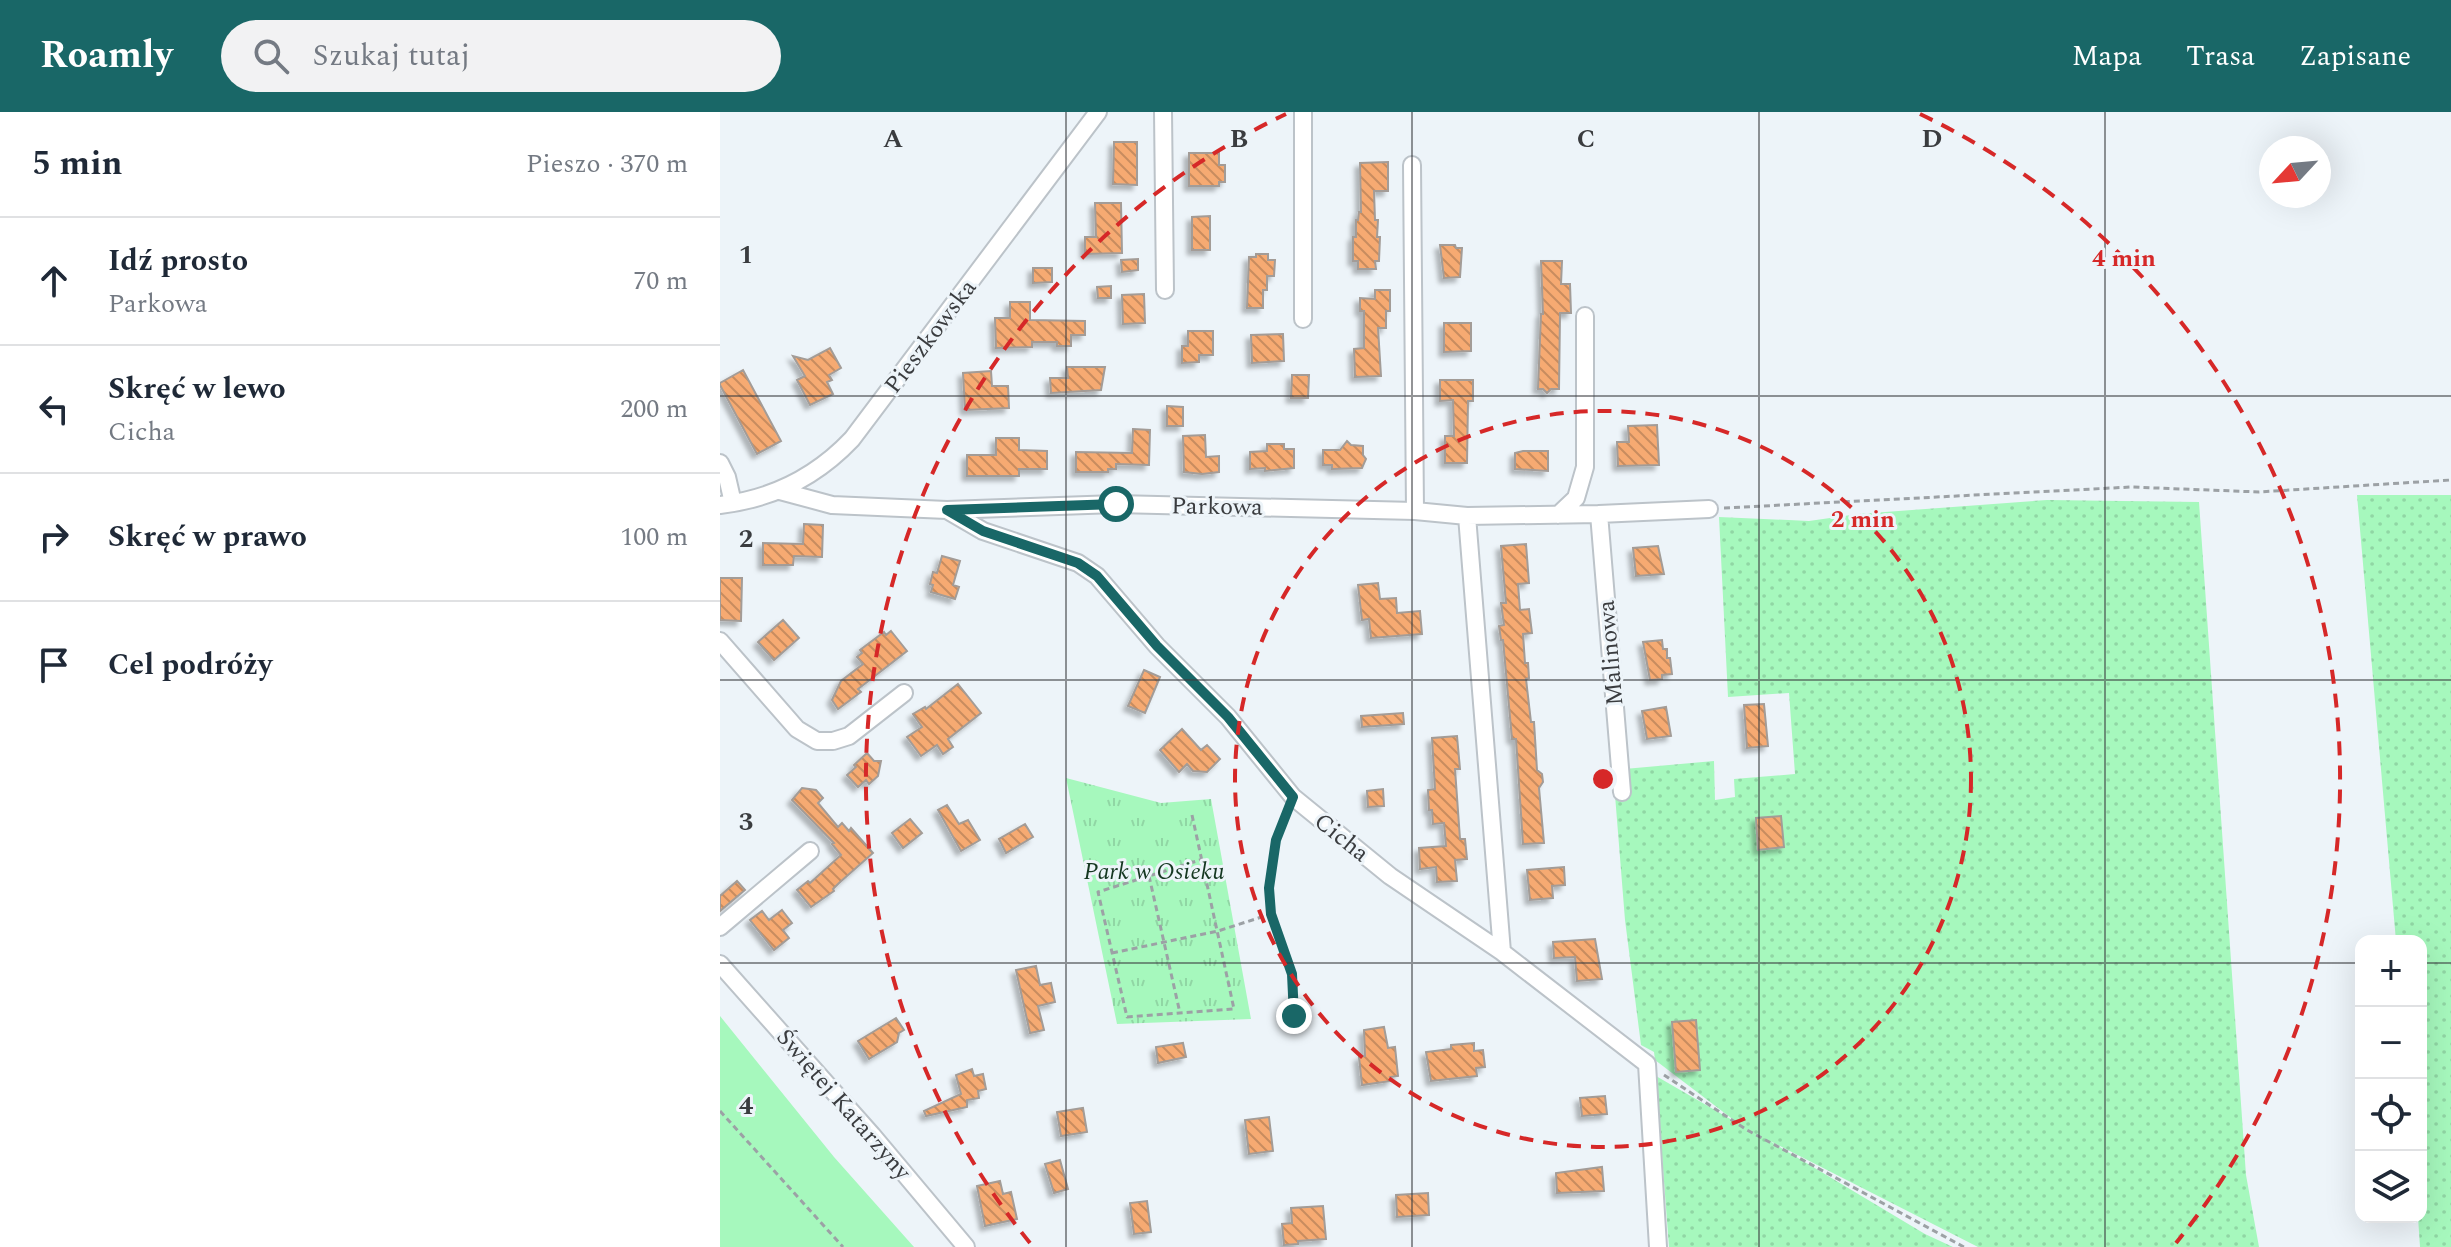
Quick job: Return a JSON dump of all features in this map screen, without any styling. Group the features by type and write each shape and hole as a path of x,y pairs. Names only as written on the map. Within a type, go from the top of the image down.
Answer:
{"street":[{"name":"Pieszkowska","path":"726,504 780,491 818,469 852,439 1098,112"},
{"path":"1163,112 1165,290"},
{"path":"1303,112 1303,319"},
{"path":"1412,165 1415,511"},
{"path":"1558,515 1576,498 1585,467 1585,316"},
{"path":"720,463 727,477 726,504"},
{"name":"Parkowa","path":"780,491 832,505 947,510 1116,504 1415,511 1467,516 1709,509"},
{"name":"Cicha","path":"947,510 983,531 1078,563 1097,576 1157,646 1228,717 1293,797 1390,876 1502,952 1647,1064"},
{"name":"Malinowa","path":"1599,514 1622,792"},
{"path":"1467,516 1502,952"},
{"path":"720,641 797,729 817,741 833,741 849,736 904,693"},
{"path":"720,927 810,851"},
{"name":"Świętej Katarzyny","path":"720,964 966,1247"},
{"path":"1647,1064 1658,1247"}],"path":[{"path":"1709,509 2131,487 2259,492 2451,480"},
{"path":"1293,797 1276,840 1269,888 1271,914 1292,974 1294,1016"},
{"path":"1192,815 1203,859 1234,1009 1127,1017 1098,892 1203,859"},
{"path":"1149,876 1180,1014"},
{"path":"1112,953 1218,931 1271,914"},
{"path":"1647,1064 1747,1130 1964,1247"},
{"path":"720,1111 843,1247"}],"green space":[{"path":"2357,495 2451,495 2451,1247 2420,1247 2418,1223 2427,1223 2427,935 2395,935"},
{"path":"2047,500 2199,502 2246,1175 2259,1247 1978,1247 1768,1140 1925,1234 1953,1247 1669,1247 1656,1076 1739,1124 1655,1060 1654,1052 1641,1045 1625,920 1613,770 1714,761 1715,800 1735,797 1734,779 1795,774 1789,693 1728,697 1719,517 1809,521 1858,514"},
{"name":"Park w Osieku","path":"1066,778 1161,803 1211,799 1251,1019 1117,1024"},
{"path":"720,1016 834,1157 914,1247 720,1247"}],"building":[{"path":"1114,142 1137,142 1137,185 1113,184"},
{"path":"1189,153 1219,153 1219,165 1225,165 1225,182 1219,182 1219,186 1189,186"},
{"path":"1388,162 1388,191 1374,191 1377,237 1380,237 1379,261 1375,261 1376,269 1358,269 1358,261 1353,261 1353,237 1356,237 1356,220 1361,212 1360,163"},
{"path":"1095,203 1121,203 1122,253 1085,254 1085,237 1096,237"},
{"path":"1210,216 1210,250 1192,250 1192,217"},
{"path":"1440,245 1462,248 1460,277 1444,278"},
{"path":"1256,254 1268,254 1268,260 1275,260 1274,276 1267,276 1263,308 1247,308 1249,257 1256,257"},
{"path":"1138,259 1138,270 1122,272 1121,260"},
{"path":"1541,261 1562,261 1561,284 1570,284 1571,313 1560,313 1559,389 1551,389 1547,393 1538,389 1543,314"},
{"path":"1033,268 1052,268 1052,282 1033,283"},
{"path":"1111,286 1111,298 1098,298 1097,287"},
{"path":"1375,290 1390,290 1386,328 1378,328 1381,376 1355,377 1354,349 1364,348 1364,311 1360,311 1360,298 1375,299"},
{"path":"1144,294 1145,323 1123,324 1122,295"},
{"path":"1010,302 1030,302 1030,320 1085,321 1085,335 1071,335 1071,346 1057,346 1057,342 1032,342 1032,347 996,348 995,318 1010,318"},
{"path":"1444,323 1471,323 1471,351 1444,352"},
{"path":"1188,331 1213,331 1213,355 1199,355 1199,362 1182,363 1182,346 1188,346"},
{"path":"1283,334 1284,361 1252,363 1251,335"},
{"path":"830,348 841,368 829,375 832,380 827,382 833,394 810,405 797,380 805,376 793,356 808,360"},
{"path":"1067,367 1105,367 1101,390 1051,393 1050,378 1068,378"},
{"path":"743,370 781,441 757,454 720,385"},
{"path":"991,371 992,386 1008,386 1009,408 965,410 963,373"},
{"path":"1292,375 1309,375 1308,398 1291,398"},
{"path":"1440,380 1473,380 1473,401 1468,401 1467,463 1445,463 1445,436 1454,436 1453,400 1440,401"},
{"path":"1167,406 1183,407 1183,426 1167,426"},
{"path":"1657,425 1659,465 1618,466 1617,442 1629,442 1628,426"},
{"path":"1133,429 1150,430 1149,465 1116,464 1116,469 1108,469 1108,472 1076,472 1076,452 1132,453"},
{"path":"1205,435 1206,457 1219,456 1219,472 1184,472 1183,436"},
{"path":"996,438 1019,438 1019,450 1047,451 1047,469 1019,469 1019,476 967,476 967,455 996,455"},
{"path":"1347,441 1351,445 1363,446 1366,459 1362,468 1332,469 1332,465 1323,465 1323,450 1340,450"},
{"path":"1267,444 1284,444 1284,449 1294,449 1294,468 1250,469 1250,452 1267,451"},
{"path":"1548,451 1548,471 1515,469 1515,453"},
{"path":"804,524 823,525 822,557 794,556 793,565 763,565 763,543 803,544"},
{"path":"1526,544 1529,583 1518,584 1520,610 1529,609 1532,633 1523,634 1537,770 1542,774 1543,782 1539,788 1544,843 1523,844 1516,739 1512,739 1499,626 1504,625 1501,603 1506,603 1501,546"},
{"path":"1658,546 1664,574 1636,576 1633,548"},
{"path":"942,556 960,561 953,585 959,587 955,599 931,592 933,572 937,573"},
{"path":"720,578 742,578 741,621 720,620"},
{"path":"1378,583 1380,599 1396,598 1397,613 1420,611 1422,634 1371,638 1369,619 1362,620 1358,585"},
{"path":"783,620 799,638 774,660 758,642"},
{"path":"891,631 907,651 858,689 861,692 838,709 832,700 841,681 863,664 857,657 862,653 860,650 884,632 886,635"},
{"path":"1662,640 1663,649 1667,649 1667,658 1670,658 1672,674 1650,680 1643,642"},
{"path":"1144,670 1160,677 1145,713 1128,706"},
{"path":"958,684 981,713 948,739 953,747 943,754 937,745 921,756 907,737 922,727 913,714 926,709"},
{"path":"1764,704 1768,746 1747,748 1744,705"},
{"path":"1666,707 1671,736 1647,739 1642,711"},
{"path":"1403,713 1404,724 1362,727 1361,716"},
{"path":"1182,729 1201,750 1207,745 1220,759 1207,772 1193,771 1187,764 1179,772 1160,750"},
{"path":"1457,736 1460,769 1455,769 1460,839 1465,839 1467,859 1455,860 1457,881 1437,882 1436,867 1420,869 1419,848 1446,846 1444,823 1433,824 1432,810 1429,810 1428,790 1435,789 1432,738"},
{"path":"867,753 874,761 881,761 878,776 869,784 866,780 858,787 847,775"},
{"path":"802,788 816,790 823,798 818,803 838,827 842,823 849,831 851,828 873,853 834,891 811,907 797,890 808,881 810,883 841,855 834,843 792,800"},
{"path":"1383,789 1384,806 1368,807 1367,791"},
{"path":"947,805 959,824 968,820 980,840 961,851 938,810"},
{"path":"1781,816 1784,847 1758,850 1756,818"},
{"path":"910,819 922,833 903,848 892,833"},
{"path":"1025,824 1033,837 1006,853 999,839"},
{"path":"1564,867 1565,885 1552,886 1553,898 1530,900 1527,870"},
{"path":"737,881 745,890 720,911 720,896"},
{"path":"782,910 792,923 783,930 789,938 774,950 750,920 762,911 769,920"},
{"path":"1595,939 1602,979 1577,981 1575,957 1554,958 1553,942"},
{"path":"1036,966 1040,985 1051,983 1055,1002 1038,1006 1044,1030 1030,1033 1016,970"},
{"path":"896,1018 904,1030 899,1033 897,1042 869,1059 858,1041"},
{"path":"1696,1020 1700,1070 1676,1072 1672,1022"},
{"path":"1384,1027 1388,1048 1395,1047 1398,1076 1390,1077 1391,1081 1362,1085 1359,1057 1365,1056 1364,1030"},
{"path":"1183,1043 1186,1057 1158,1063 1156,1047"},
{"path":"1474,1043 1474,1051 1483,1050 1485,1067 1476,1068 1477,1076 1431,1081 1426,1052"},
{"path":"972,1069 974,1076 983,1074 986,1089 978,1091 979,1098 967,1100 967,1107 926,1116 924,1111 961,1094 956,1075"},
{"path":"1605,1096 1607,1114 1582,1116 1580,1098"},
{"path":"1083,1108 1087,1132 1061,1136 1057,1112"},
{"path":"1269,1117 1273,1151 1249,1154 1245,1120"},
{"path":"1060,1160 1068,1189 1054,1193 1045,1164"},
{"path":"1602,1167 1604,1191 1557,1193 1556,1173"},
{"path":"1000,1181 1003,1194 1011,1192 1017,1219 985,1226 977,1186"},
{"path":"1428,1193 1429,1215 1397,1217 1396,1195"},
{"path":"1147,1201 1151,1232 1134,1234 1130,1203"},
{"path":"1323,1206 1326,1239 1284,1245 1282,1224 1292,1223 1291,1208"}],"route":[{"path":"1116,504 947,510 983,531 1078,563 1097,576 1157,646 1260,753 1293,797 1276,840 1269,888 1277,937 1292,974 1294,1016"}]}
